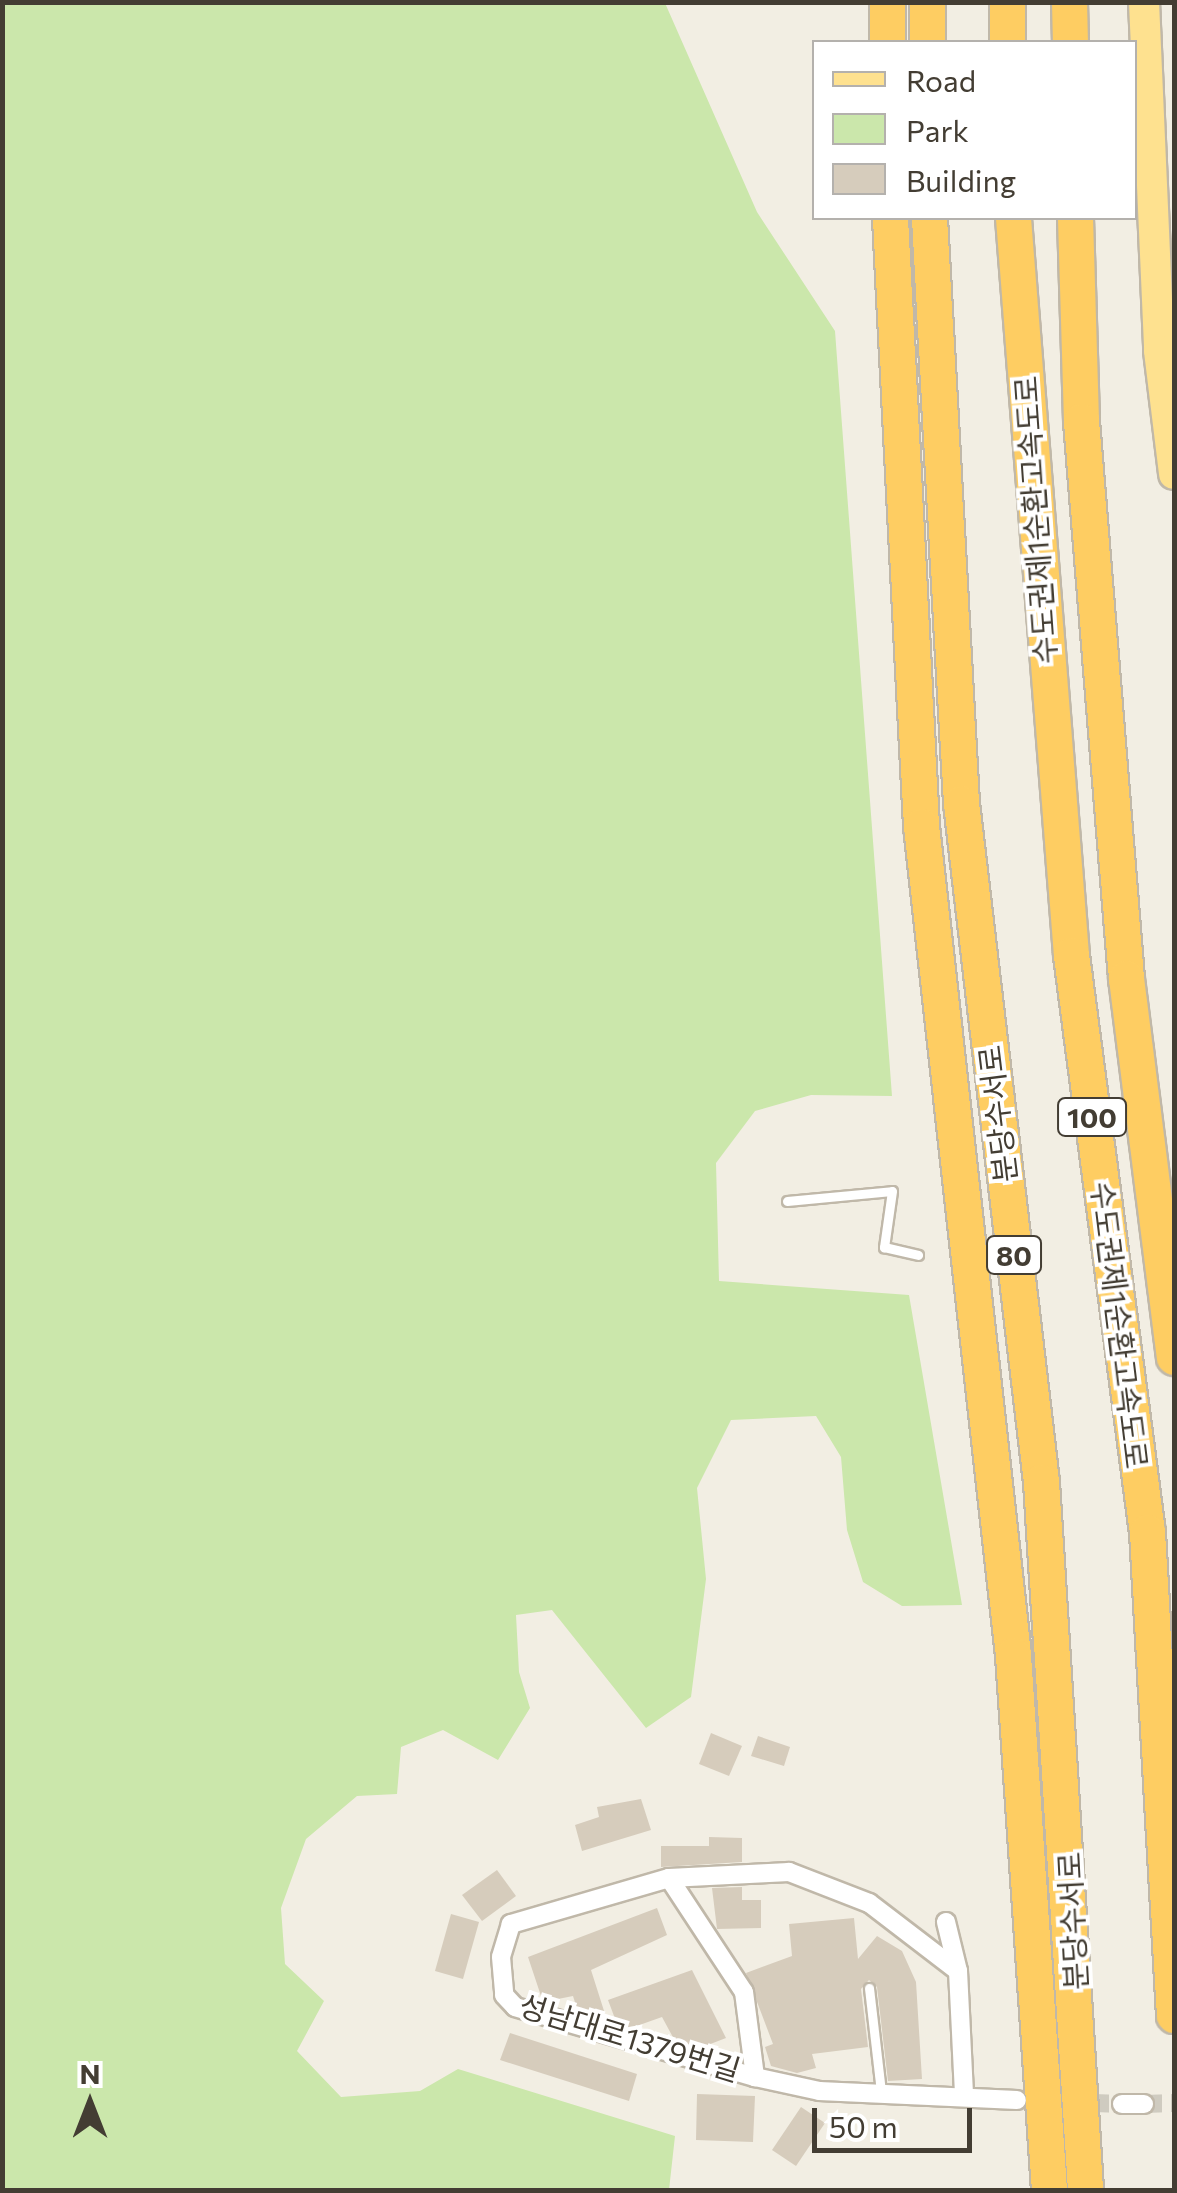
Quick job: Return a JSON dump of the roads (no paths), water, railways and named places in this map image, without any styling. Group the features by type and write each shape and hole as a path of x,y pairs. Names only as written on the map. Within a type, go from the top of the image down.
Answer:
{"highway":[{"path":"887,2 887,40"},
{"path":"927,2 927,40"},
{"path":"1007,40 1008,2"},
{"path":"1068,2 1070,40"},
{"name":"분당수서로","path":"890,220 921,826 1013,1655 1048,2190"},
{"name":"분당수서로","path":"930,220 931,321 961,803 1042,1502 1085,2190"},
{"name":"수도권제1순환고속도로","path":"1012,220 1071,954 1147,1532 1174,2015"},
{"name":"수도권제1순환고속도로","path":"1075,220 1081,421 1126,978 1174,1356"}],"main road":[{"path":"1144,2 1159,352 1174,474"}],"street":[{"name":"성남대로1379번길","path":"958,1970 868,1903 789,1872 669,1878 511,1924 501,1957 504,1995 514,2007 755,2076 819,2091 1017,2100"},
{"name":"성남대로1379번길","path":"669,1878 744,1992 755,2076"},
{"path":"946,1922 958,1970 964,2095"},
{"path":"1122,2104 1144,2104"}],"lane":[{"path":"787,1201 892,1191 884,1247 918,1255"},
{"path":"870,1988 881,2092"}],"tunnel":[{"path":"1037,2101 1122,2104"},
{"path":"1144,2104 1174,2103"}]}
